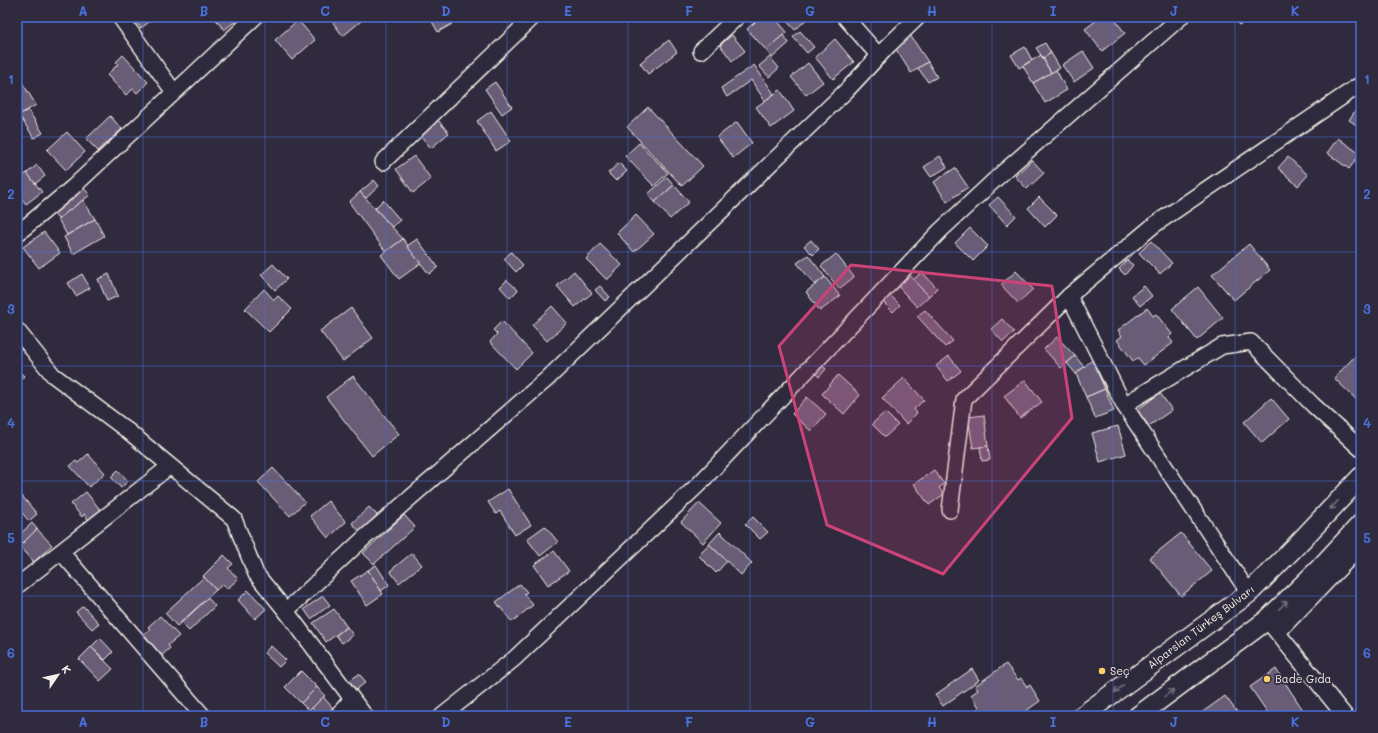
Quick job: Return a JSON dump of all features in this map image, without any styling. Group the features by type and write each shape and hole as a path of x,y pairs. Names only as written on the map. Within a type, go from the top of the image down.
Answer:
{"main road":[{"name":"Alparslan Türkeş Bulvarı","path":"1082,716 1249,593 1361,477"},
{"path":"1138,716 1273,626 1320,568 1361,524"}],"street":[{"path":"120,17 174,92"},
{"path":"17,234 72,188 255,17"},
{"path":"383,162 533,17"},
{"path":"701,51 737,17"},
{"path":"845,17 879,56"},
{"path":"286,611 363,539 547,380 848,90 918,17"},
{"path":"442,716 514,659 698,485 940,231 1012,165 1181,17"},
{"path":"950,510 964,399 1069,296 1154,225 1361,84"},
{"path":"1069,296 1124,405 1249,593"},
{"path":"17,330 53,375 128,430 234,518 256,574 286,611 365,716"},
{"path":"1124,405 1222,346 1250,342 1314,406 1361,449"},
{"path":"17,586 170,466"},
{"path":"1345,716 1273,626 1361,546"},
{"path":"61,552 203,716"},
{"path":"337,716 352,699"}],"highlighted area":[{"path":"851,265 1052,286 1072,418 943,574 827,525 779,346"}],"building":[{"path":"132,17 156,17 141,28"},
{"path":"214,17 241,17 224,30"},
{"path":"335,17 366,17 343,36 331,20"},
{"path":"447,17 452,24 438,32 430,18"},
{"path":"761,17 774,17 787,32 766,50 747,29"},
{"path":"783,17 809,17 795,30"},
{"path":"1101,17 1113,17 1125,33 1102,51 1085,29"},
{"path":"1235,17 1253,17 1239,25"},
{"path":"298,20 315,40 292,60 275,40"},
{"path":"800,31 814,47 807,53 793,37"},
{"path":"732,35 745,51 732,61 720,45"},
{"path":"783,35 789,43 772,58 766,50"},
{"path":"910,35 928,62 911,73 894,46"},
{"path":"835,39 854,62 833,79 815,57"},
{"path":"669,40 677,52 648,74 640,63"},
{"path":"1045,43 1051,53 1043,58 1036,48"},
{"path":"1025,47 1032,60 1019,68 1011,55"},
{"path":"1083,51 1094,68 1074,82 1062,65"},
{"path":"1051,53 1060,68 1051,73 1043,58"},
{"path":"123,55 148,82 137,93 133,89 126,95 107,75 118,64 116,62"},
{"path":"1041,55 1051,73 1033,83 1023,66"},
{"path":"770,57 779,68 769,77 759,66"},
{"path":"928,62 937,77 928,82 918,68"},
{"path":"808,63 823,82 806,95 791,77"},
{"path":"754,65 774,94 765,101 751,80 727,97 721,88"},
{"path":"1056,70 1067,90 1045,103 1033,83"},
{"path":"17,74 36,105 19,115 17,111"},
{"path":"495,82 512,107 502,114 485,89"},
{"path":"780,90 794,111 771,128 756,107"},
{"path":"1361,102 1361,128 1349,120"},
{"path":"648,107 703,166 682,186 627,127"},
{"path":"28,110 43,133 34,138 19,115"},
{"path":"491,111 511,141 496,151 477,121"},
{"path":"110,116 122,129 98,151 86,139"},
{"path":"437,119 449,133 431,148 419,134"},
{"path":"737,122 752,143 733,158 717,137"},
{"path":"67,132 85,152 66,170 47,150"},
{"path":"1338,138 1360,154 1349,169 1327,153"},
{"path":"639,143 668,173 654,186 625,156"},
{"path":"414,156 431,179 413,193 396,169"},
{"path":"940,156 947,167 931,177 924,167"},
{"path":"1288,157 1308,175 1298,186 1278,168"},
{"path":"1032,160 1044,173 1027,189 1015,176"},
{"path":"619,163 627,171 616,181 608,173"},
{"path":"37,165 45,176 35,184 27,173"},
{"path":"955,168 968,187 947,202 934,182"},
{"path":"27,173 42,192 26,204 17,193 17,180"},
{"path":"667,177 674,185 655,202 648,194"},
{"path":"374,180 379,186 366,198 360,192"},
{"path":"81,185 90,195 58,219 51,210"},
{"path":"674,185 689,202 670,219 655,202"},
{"path":"360,192 403,239 386,252 349,202"},
{"path":"998,197 1016,216 1007,225 989,205"},
{"path":"1039,197 1057,215 1045,227 1028,208"},
{"path":"83,200 95,219 67,235 58,219"},
{"path":"383,200 400,220 392,227 375,208"},
{"path":"636,215 654,234 634,252 617,233"},
{"path":"95,219 104,236 73,254 64,237"},
{"path":"970,228 988,246 973,261 955,243"},
{"path":"44,232 60,253 39,268 23,247"},
{"path":"403,239 421,263 399,279 381,255"},
{"path":"417,239 438,267 429,274 407,246"},
{"path":"811,240 819,249 813,255 804,246"},
{"path":"1151,241 1172,263 1160,274 1139,253"},
{"path":"600,244 622,265 607,280 586,259"},
{"path":"1249,244 1270,270 1234,300 1212,275"},
{"path":"511,252 523,265 516,272 504,259"},
{"path":"836,254 854,277 839,289 821,266"},
{"path":"808,255 825,277 815,285 797,263"},
{"path":"1127,260 1133,265 1125,275 1119,269"},
{"path":"273,264 287,279 275,290 261,275"},
{"path":"574,271 592,293 575,307 557,286"},
{"path":"906,271 929,296 917,307 894,282"},
{"path":"1016,271 1033,289 1018,303 1001,285"},
{"path":"922,272 937,288 929,296 913,280"},
{"path":"82,274 90,288 76,296 68,283"},
{"path":"109,274 118,296 107,301 98,279"},
{"path":"825,277 840,296 820,311 806,292"},
{"path":"507,280 518,290 510,298 500,287"},
{"path":"600,286 610,297 605,301 595,290"},
{"path":"1144,286 1152,296 1140,306 1132,296"},
{"path":"1198,287 1223,318 1197,340 1172,309"},
{"path":"264,289 274,300 278,296 292,309 269,332 245,309"},
{"path":"890,295 900,305 893,312 883,302"},
{"path":"552,306 567,323 547,341 532,325"},
{"path":"351,308 373,338 343,361 320,331"},
{"path":"1147,308 1153,316 1156,314 1172,334 1169,337 1173,343 1144,365 1138,358 1133,361 1117,340 1122,336 1118,330"},
{"path":"925,310 953,341 945,347 917,316"},
{"path":"1002,319 1014,332 1003,342 991,329"},
{"path":"502,321 532,353 516,369 490,342 497,334 493,330"},
{"path":"1057,337 1075,356 1061,368 1044,349"},
{"path":"1361,350 1361,404 1334,378"},
{"path":"949,356 961,371 948,381 936,366"},
{"path":"1075,356 1084,367 1076,374 1067,363"},
{"path":"1092,360 1105,389 1086,397 1076,374"},
{"path":"820,363 826,369 819,377 813,371"},
{"path":"17,370 24,376 17,384"},
{"path":"838,375 860,395 844,414 822,394"},
{"path":"353,376 399,434 372,456 326,397"},
{"path":"904,378 924,400 914,409 917,413 906,424 882,398"},
{"path":"1025,380 1042,402 1020,418 1004,396"},
{"path":"1105,389 1114,411 1095,418 1086,397"},
{"path":"1160,393 1172,410 1149,426 1137,410"},
{"path":"807,397 826,414 811,431 792,414"},
{"path":"1271,398 1289,419 1262,443 1244,422"},
{"path":"885,412 898,425 885,437 872,424"},
{"path":"984,415 988,446 973,448 968,417"},
{"path":"1118,426 1126,454 1100,462 1092,433"},
{"path":"988,446 990,460 982,461 980,447"},
{"path":"88,454 105,473 89,487 70,466 76,461 78,463"},
{"path":"273,468 305,502 290,516 258,482"},
{"path":"118,470 128,481 121,488 111,477"},
{"path":"934,470 944,484 939,488 944,494 929,505 914,484"},
{"path":"508,489 531,525 515,535 500,511 496,514 488,502"},
{"path":"17,490 37,514 29,521 17,507"},
{"path":"86,492 102,512 90,522 84,514 82,517 71,504"},
{"path":"328,501 346,522 328,538 310,516"},
{"path":"699,503 721,523 703,543 681,522"},
{"path":"369,507 377,515 360,532 352,523"},
{"path":"404,515 415,527 374,564 363,553"},
{"path":"753,517 768,532 760,539 745,524"},
{"path":"32,523 37,529 20,546 17,543 17,537"},
{"path":"545,526 558,542 540,556 527,539"},
{"path":"37,529 52,545 34,562 20,546"},
{"path":"720,532 752,563 741,575 709,544"},
{"path":"1181,533 1212,571 1181,596 1150,558"},
{"path":"709,544 727,561 716,573 698,555"},
{"path":"554,551 569,571 548,585 534,565"},
{"path":"412,553 422,565 399,583 390,571"},
{"path":"224,555 233,564 228,568 238,579 227,589 223,584 216,590 203,576"},
{"path":"376,565 389,585 381,591 368,570"},
{"path":"368,570 383,594 367,605 351,581"},
{"path":"204,577 216,590 177,626 165,613"},
{"path":"520,584 527,592 524,594 533,605 512,622 496,602"},
{"path":"248,590 266,609 255,619 238,600"},
{"path":"323,596 330,605 311,619 304,609"},
{"path":"208,598 215,606 189,631 181,623"},
{"path":"83,606 99,623 92,629 76,612"},
{"path":"334,609 347,627 326,642 313,623"},
{"path":"160,616 179,636 168,645 170,648 160,657 142,636 150,629 148,627"},
{"path":"347,627 353,635 342,643 336,635"},
{"path":"100,638 113,652 105,660 91,647"},
{"path":"271,646 286,660 279,667 264,653"},
{"path":"91,647 113,669 100,681 79,659"},
{"path":"1006,664 1018,680 1021,678 1027,687 1030,685 1040,701 1019,716 982,716 977,709 979,707 971,695 978,690 975,686"},
{"path":"972,669 979,680 943,706 935,695"},
{"path":"1276,669 1303,710 1295,716 1270,716 1250,687"},
{"path":"301,671 317,687 301,703 285,687"},
{"path":"359,674 366,682 356,690 349,681"},
{"path":"317,687 325,696 309,711 301,703"},
{"path":"1225,696 1240,716 1197,716"},
{"path":"323,697 334,709 327,716 320,716 312,708"}],"place":[{"name":"Seç","path":"1102,671"},
{"name":"Bade Gıda","path":"1267,679"}]}
